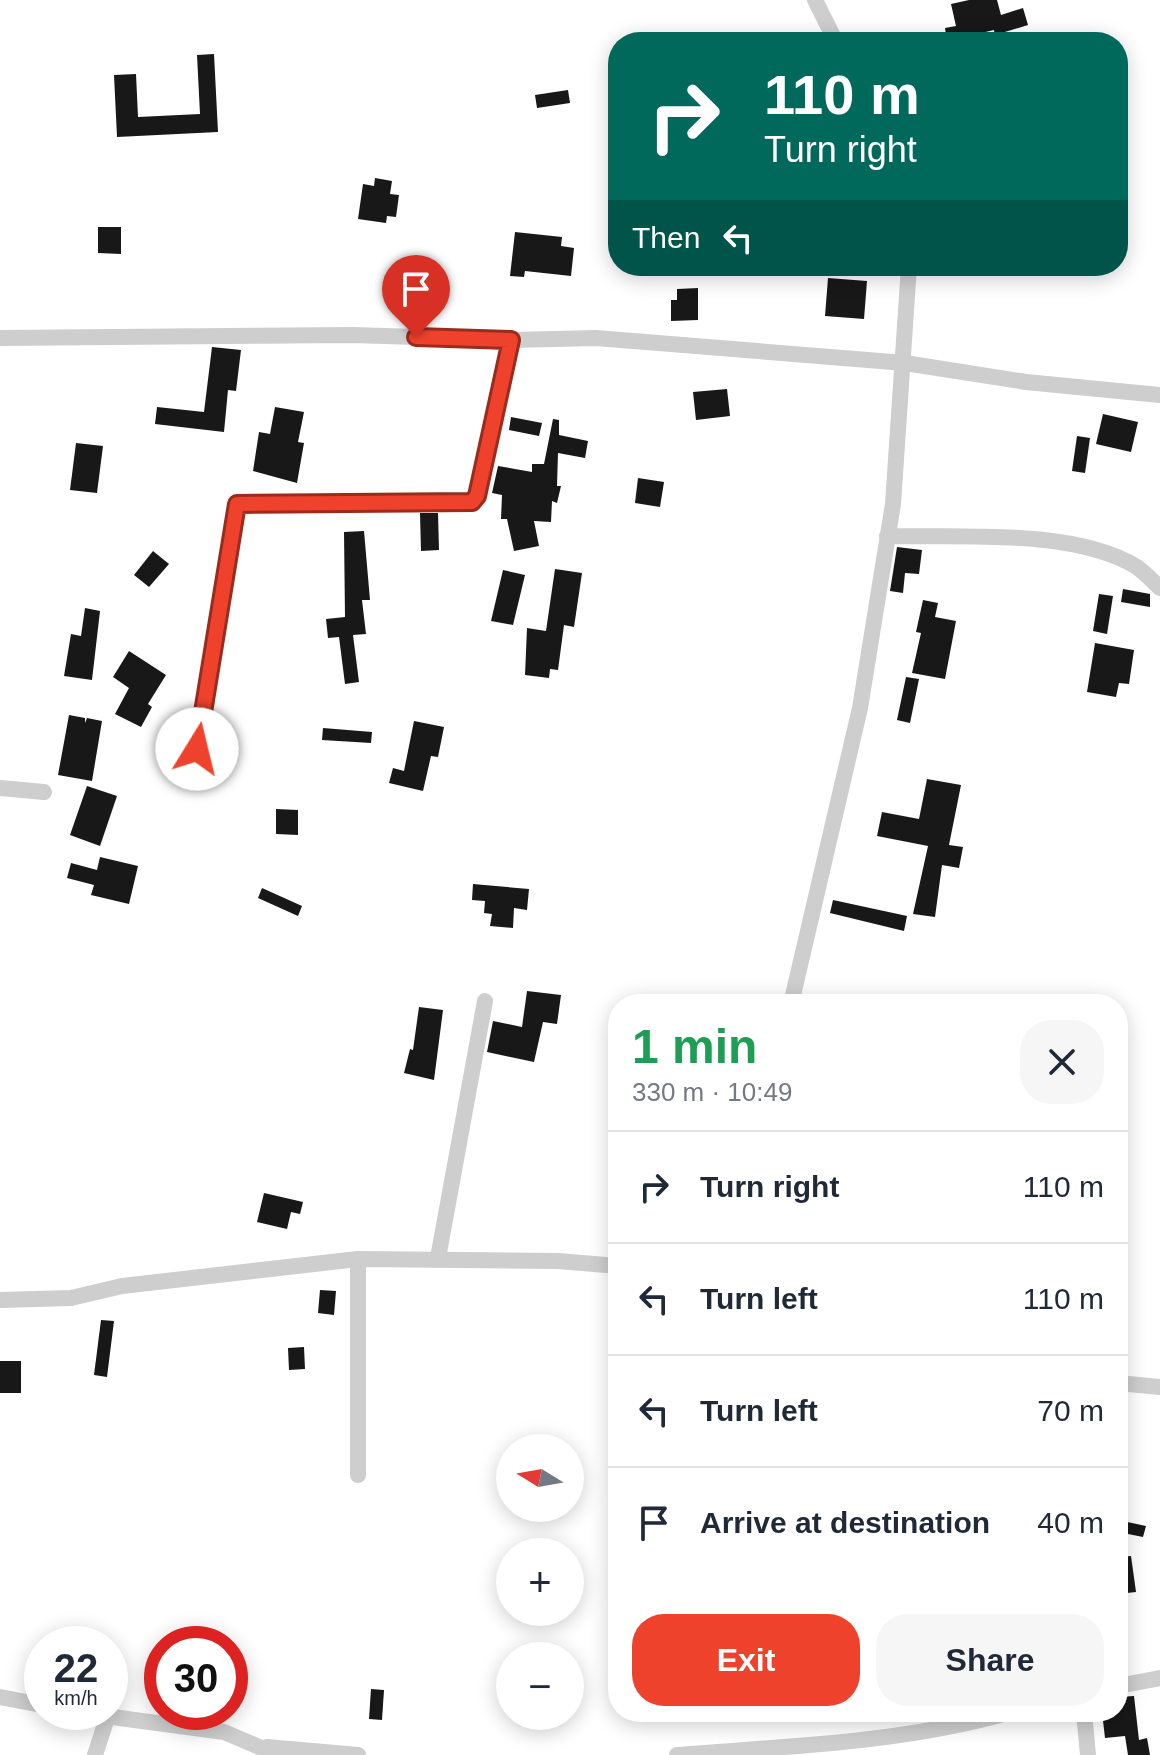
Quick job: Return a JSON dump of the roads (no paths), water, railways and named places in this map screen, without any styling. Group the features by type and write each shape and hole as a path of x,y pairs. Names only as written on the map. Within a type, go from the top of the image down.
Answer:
{"street":[{"path":"815,0 831,32"},
{"path":"793,994 860,708 887,536 905,363 909,276"},
{"path":"0,338 353,335 511,340 596,338 905,363 1026,382 1160,395"},
{"path":"197,749 237,504 472,502 477,496 511,340"},
{"path":"887,536 1072,545 1095,550 1137,567 1160,588"},
{"path":"0,788 44,792"},
{"path":"438,1258 485,1001"},
{"path":"0,1300 71,1298 122,1286 358,1259 438,1258 608,1266"},
{"path":"358,1259 358,1475"},
{"path":"1128,1384 1160,1387"},
{"path":"1128,1684 1160,1678"},
{"path":"0,1697 24,1702"},
{"path":"128,1721 224,1732 278,1755"},
{"path":"677,1755 856,1748 965,1722"},
{"path":"1085,1722 1088,1755"},
{"path":"95,1755 103,1730"},
{"path":"262,1746 358,1755"}]}
